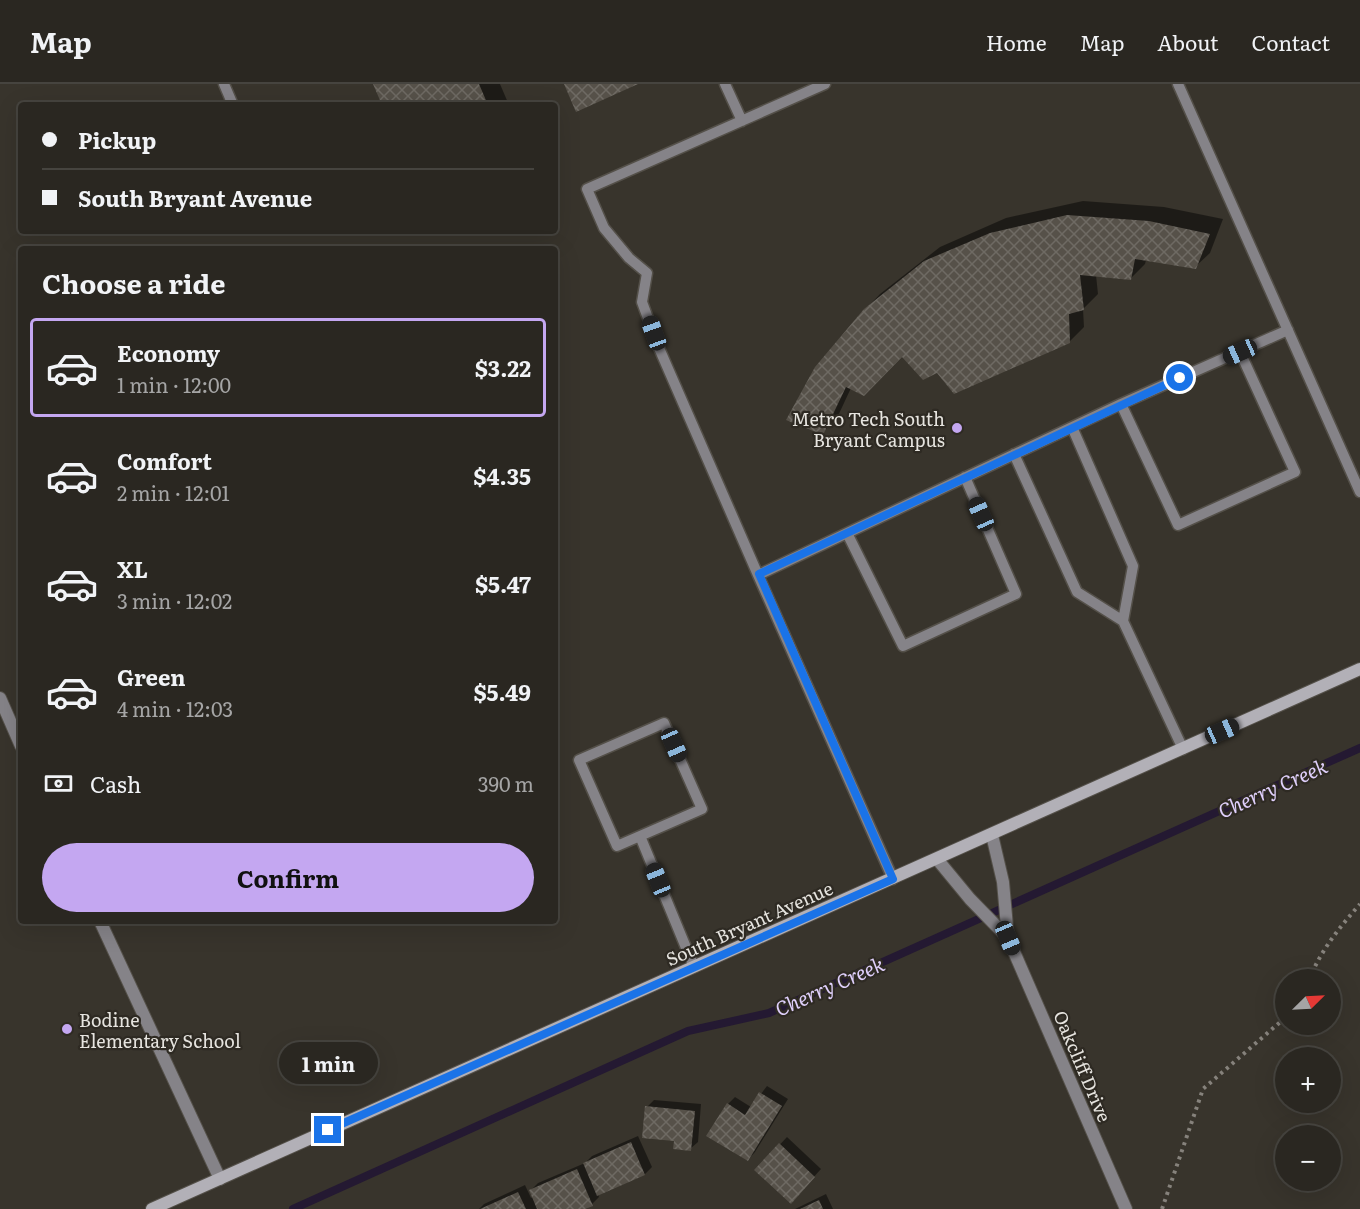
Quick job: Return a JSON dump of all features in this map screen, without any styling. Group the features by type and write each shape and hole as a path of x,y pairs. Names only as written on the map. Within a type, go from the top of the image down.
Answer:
{"main road":[{"name":"South Bryant Avenue","path":"152,1209 1360,669"}],"street":[{"path":"0,698 18,739"},
{"name":"Oakcliff Drive","path":"992,835 1003,882 1008,938 1126,1209"},
{"name":"Oakcliff Drive","path":"937,860 970,899 1008,938"},
{"path":"101,924 220,1179"}],"lane":[{"path":"224,84 231,102"},
{"path":"725,84 742,121"},
{"path":"825,84 587,189 604,228 629,258 647,273 642,302 668,369 893,879"},
{"path":"1178,84 1360,492"},
{"path":"759,574 1121,404 1288,330"},
{"path":"1121,404 1178,525 1296,472 1240,352"},
{"path":"1072,427 1133,566 1123,621"},
{"path":"1014,454 1077,592 1123,621 1183,748"},
{"path":"847,533 903,646 1016,594 965,477"},
{"path":"664,723 702,809 640,836 617,846 579,760 664,723"},
{"path":"640,836 694,967"}],"path":[{"path":"1313,969 1335,932 1360,904"},
{"path":"1162,1209 1203,1089 1275,1027"}],"building":[{"path":"373,84 479,84 487,102 381,102"},
{"path":"564,84 638,84 576,112"},
{"path":"1067,215 1149,221 1210,234 1196,269 1135,259 1131,280 1080,275 1084,310 1069,314 1070,343 954,394 937,373 923,380 902,357 864,396 846,387 823,435 786,420 815,367 864,309 924,261 990,233"},
{"path":"759,1092 782,1106 748,1161 706,1136 727,1103 745,1115"},
{"path":"645,1106 695,1111 691,1151 673,1149 674,1141 642,1138"},
{"path":"631,1142 645,1175 597,1196 583,1163"},
{"path":"779,1143 815,1177 791,1204 754,1170"},
{"path":"577,1169 593,1206 585,1209 537,1209 529,1190"},
{"path":"518,1192 526,1209 480,1209"},
{"path":"819,1200 823,1209 800,1209"}],"waterway":[{"name":"Cherry Creek","path":"293,1209 688,1031 769,1013 1360,748"}],"place":[{"name":"Metro Tech South Bryant Campus","path":"957,428"},
{"name":"Bodine Elementary School","path":"67,1029"}],"route":[{"path":"328,1130 893,879 759,574 1180,378"}]}
